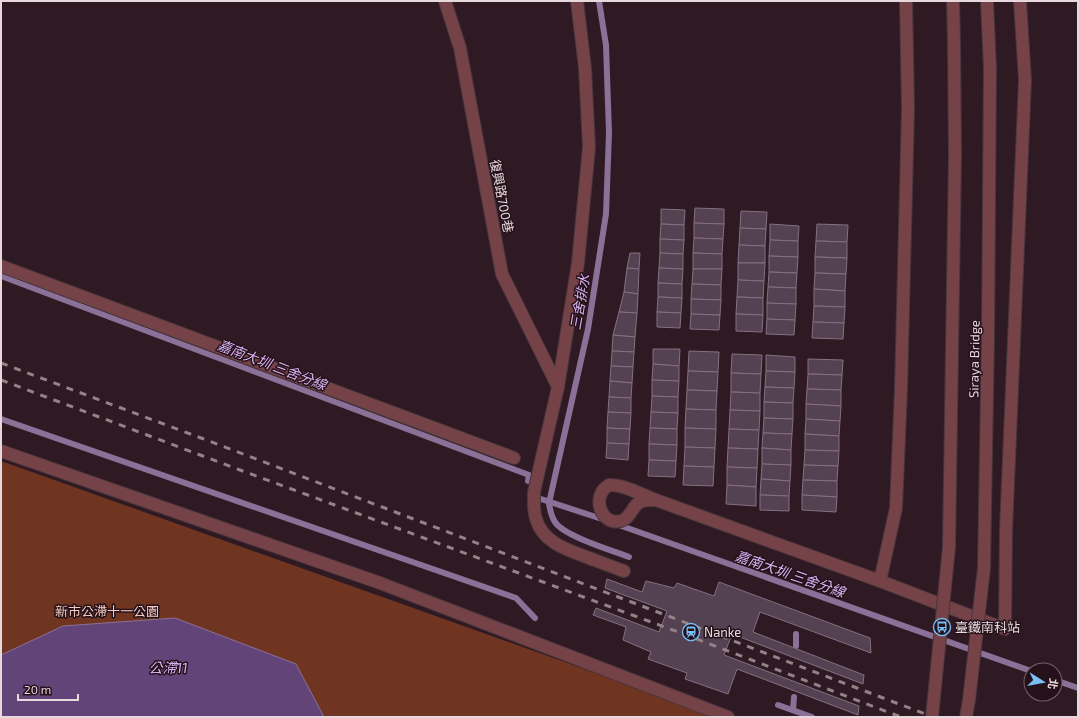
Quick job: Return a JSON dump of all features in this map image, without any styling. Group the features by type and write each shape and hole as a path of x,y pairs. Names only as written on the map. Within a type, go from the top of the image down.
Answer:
{"street":[{"name":"復興路700巷","path":"445,1 460,48 502,274 558,387"},
{"path":"577,1 585,68 589,147 578,263 558,387 534,492 534,506 536,520 542,532 551,541 562,548 624,571"},
{"path":"880,581 896,508 901,389 908,109 906,1"},
{"name":"Siraya Bridge","path":"932,717 949,547 955,156 953,1"},
{"name":"Siraya Bridge","path":"966,717 984,568 990,69 987,1"},
{"path":"656,500 880,581 1005,629 1007,507 1025,80 1020,1"},
{"path":"1,266 514,458"},
{"path":"1,451 380,582 728,717"}],"green space":[{"name":"新市公滯十一公園","path":"1,461 719,717 1,717"}],"water":[{"name":"公滯11","path":"175,618 296,664 324,717 1,717 1,655 63,626"}],"building":[{"path":"695,208 724,209 724,224 694,223"},
{"path":"661,209 685,210 684,225 661,224"},
{"path":"741,211 767,212 766,229 740,228"},
{"path":"694,223 724,224 723,239 694,238"},
{"path":"661,224 684,225 684,240 660,239"},
{"path":"770,224 799,226 798,241 770,240"},
{"path":"817,224 848,225 847,242 816,241"},
{"path":"740,228 766,229 765,246 739,245"},
{"path":"694,238 723,239 722,254 693,253"},
{"path":"660,239 684,240 683,254 660,253"},
{"path":"770,240 798,241 798,257 769,256"},
{"path":"816,241 847,242 847,258 815,257"},
{"path":"739,245 765,246 765,263 738,263"},
{"path":"630,253 640,253 639,269 627,268"},
{"path":"660,253 683,254 683,269 659,268"},
{"path":"693,253 722,254 722,269 693,269"},
{"path":"769,256 798,257 797,273 769,272"},
{"path":"815,257 847,258 846,274 815,273"},
{"path":"738,263 765,263 764,281 738,280"},
{"path":"627,268 639,269 638,294 624,292"},
{"path":"659,268 683,269 682,284 658,283"},
{"path":"693,269 722,269 721,285 692,284"},
{"path":"769,272 797,273 796,288 768,287"},
{"path":"815,273 846,274 845,291 814,289"},
{"path":"738,280 764,281 763,298 737,297"},
{"path":"658,283 682,284 682,298 658,297"},
{"path":"692,284 721,285 721,300 691,299"},
{"path":"768,287 796,288 796,304 767,303"},
{"path":"814,289 845,291 845,307 814,306"},
{"path":"624,292 638,294 637,313 619,312"},
{"path":"658,297 682,298 681,313 657,312"},
{"path":"737,297 763,298 763,315 736,314"},
{"path":"691,299 721,300 720,315 691,314"},
{"path":"767,303 796,304 795,320 767,319"},
{"path":"814,306 845,307 844,323 813,322"},
{"path":"619,312 637,313 635,337 613,335"},
{"path":"657,312 681,313 680,328 657,327"},
{"path":"691,314 720,315 719,330 690,329"},
{"path":"736,314 763,315 762,332 736,331"},
{"path":"767,319 795,320 794,335 766,334"},
{"path":"813,322 844,323 843,339 812,338"},
{"path":"613,335 635,337 634,352 612,351"},
{"path":"653,349 680,349 679,366 653,364"},
{"path":"612,351 634,352 633,367 611,366"},
{"path":"689,351 719,352 718,372 688,371"},
{"path":"732,354 762,355 761,374 731,373"},
{"path":"766,355 795,357 795,372 766,371"},
{"path":"808,359 843,360 842,375 808,374"},
{"path":"653,364 679,366 679,381 652,380"},
{"path":"611,366 633,367 632,383 610,381"},
{"path":"688,371 718,372 717,391 687,390"},
{"path":"766,371 795,372 794,388 765,387"},
{"path":"731,373 761,374 760,393 731,392"},
{"path":"808,374 842,375 841,390 807,389"},
{"path":"652,380 679,381 678,397 652,396"},
{"path":"610,381 632,383 631,398 609,397"},
{"path":"765,387 794,388 793,403 764,402"},
{"path":"807,389 841,390 841,406 806,404"},
{"path":"687,390 717,391 716,410 686,409"},
{"path":"731,392 760,393 760,411 730,410"},
{"path":"652,396 678,397 678,413 651,412"},
{"path":"609,397 631,398 631,413 608,412"},
{"path":"764,402 793,403 793,419 764,418"},
{"path":"806,404 841,406 840,421 806,419"},
{"path":"686,409 716,410 716,429 685,428"},
{"path":"730,410 760,411 759,430 729,429"},
{"path":"608,412 631,413 630,429 607,428"},
{"path":"651,412 678,413 677,429 650,428"},
{"path":"764,418 793,419 792,434 763,433"},
{"path":"806,419 840,421 839,436 805,434"},
{"path":"607,428 630,429 629,444 607,443"},
{"path":"650,428 677,429 677,445 649,444"},
{"path":"685,428 716,429 715,448 685,447"},
{"path":"729,429 759,430 758,449 728,448"},
{"path":"763,433 792,434 791,450 762,448"},
{"path":"805,434 839,436 839,451 805,450"},
{"path":"607,443 629,444 628,460 606,458"},
{"path":"649,444 677,445 676,461 649,460"},
{"path":"685,447 715,448 714,467 684,466"},
{"path":"728,448 758,449 757,468 727,467"},
{"path":"762,448 791,450 791,465 762,464"},
{"path":"805,450 839,451 838,466 804,465"},
{"path":"649,460 676,461 675,477 648,476"},
{"path":"762,464 791,465 790,481 761,479"},
{"path":"804,465 838,466 837,481 803,480"},
{"path":"684,466 714,467 713,486 683,485"},
{"path":"727,467 757,468 756,487 727,485"},
{"path":"761,479 790,481 789,496 760,495"},
{"path":"803,480 837,481 837,497 802,495"},
{"path":"727,485 756,487 756,506 726,504"},
{"path":"760,495 789,496 789,511 760,510"},
{"path":"802,495 837,497 836,512 802,510"},
{"path":"607,579 642,592 646,581 674,588 677,583 714,596 719,582 870,638 871,653 760,612 753,632 864,675 863,684 732,634 724,655 859,706 858,715 737,669 728,694 685,679 687,673 648,659 651,652 623,640 626,627 593,615 596,608 659,632 667,611 605,588"}],"waterway":[{"name":"三舍排水","path":"599,1 606,45 609,133 606,214 588,329 549,503 550,511 555,522 560,527 600,547 629,557"},
{"name":"嘉南大圳 三舍分線","path":"1,276 529,475 528,481"},
{"path":"1,419 516,598 535,618"},
{"name":"嘉南大圳 三舍分線","path":"541,499 605,520"},
{"name":"嘉南大圳 三舍分線","path":"616,524 1023,668"},
{"name":"三舍排水","path":"796,634 796,646"},
{"name":"嘉南大圳 三舍分線","path":"1063,683 1078,688"},
{"name":"三舍排水","path":"793,710 794,697"},
{"name":"三舍排水","path":"778,705 812,717"}],"railway":[{"path":"1,363 933,717"},
{"path":"1,380 689,636 901,717"}],"place":[{"name":"臺鐵南科站","path":"942,627"},
{"name":"Nanke","path":"691,632"}]}
